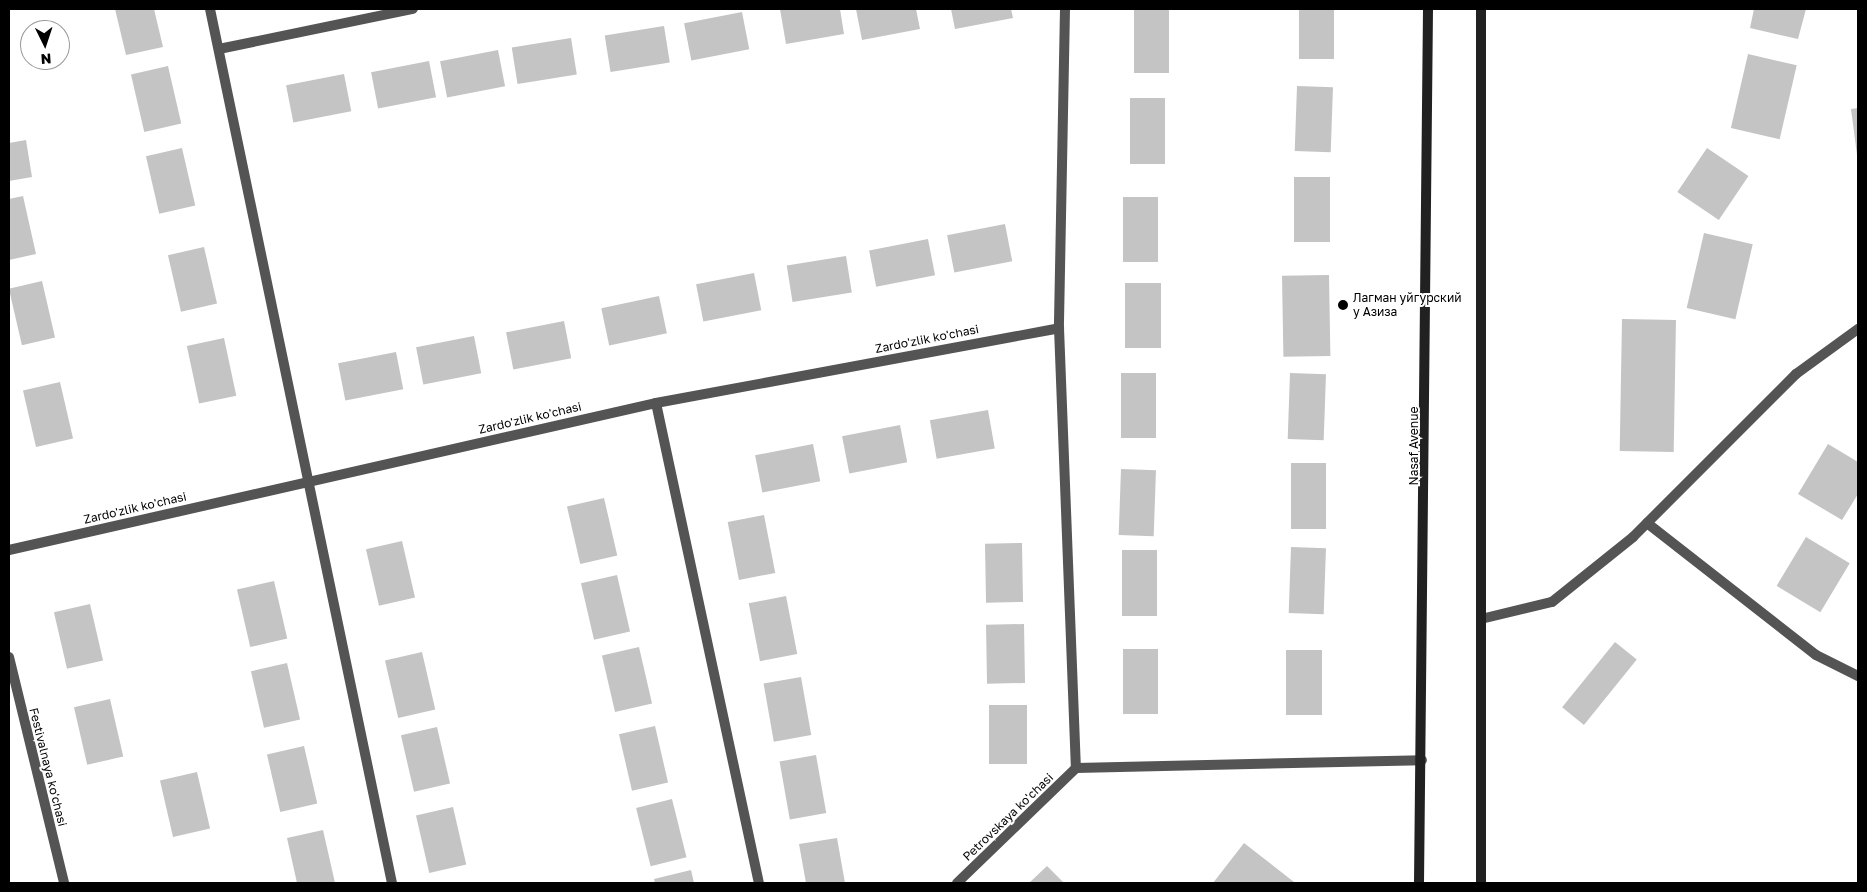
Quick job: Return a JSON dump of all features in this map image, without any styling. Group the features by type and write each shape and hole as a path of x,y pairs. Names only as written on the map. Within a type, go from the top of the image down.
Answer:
{"main road":[{"name":"Nasaf Avenue","path":"1419,883 1422,760 1428,9"},
{"path":"1481,9 1481,883"}],"street":[{"path":"210,9 311,481 392,883"},
{"path":"219,49 413,9"},
{"path":"1065,9 1059,328 1076,768 1422,760"},
{"name":"Zardo'zlik ko'chasi","path":"9,550 656,403 1059,328"},
{"path":"1481,619 1552,602 1647,523 1796,374 1858,329"},
{"path":"656,403 758,883"},
{"path":"1647,523 1816,655 1858,676"},
{"name":"Festivalnaya ko'chasi","path":"9,656 64,883"},
{"name":"Petrovskaya ko'chasi","path":"957,883 1076,768"}],"building":[{"path":"115,9 154,9 163,47 126,55"},
{"path":"780,9 840,9 844,34 786,44"},
{"path":"856,9 916,9 920,29 862,40"},
{"path":"951,9 1011,9 1013,18 955,29"},
{"path":"1134,9 1169,9 1169,73 1134,73"},
{"path":"1299,9 1334,9 1334,59 1299,59"},
{"path":"1754,9 1806,9 1798,39 1750,28"},
{"path":"742,12 749,49 691,61 684,23"},
{"path":"664,26 670,63 611,72 605,35"},
{"path":"571,38 577,75 518,84 512,47"},
{"path":"498,50 505,86 447,98 440,61"},
{"path":"1748,54 1797,65 1780,139 1731,128"},
{"path":"429,61 436,97 378,109 371,72"},
{"path":"168,66 181,123 144,132 131,75"},
{"path":"344,74 351,111 293,123 286,85"},
{"path":"1297,86 1333,87 1331,152 1295,151"},
{"path":"1130,98 1165,98 1165,164 1130,164"},
{"path":"1858,108 1858,155 1857,155 1851,109"},
{"path":"26,140 32,177 9,181 9,143"},
{"path":"182,148 195,205 159,214 146,156"},
{"path":"1707,148 1748,176 1719,220 1677,192"},
{"path":"1294,177 1330,177 1330,242 1294,242"},
{"path":"23,196 36,254 9,260 9,199"},
{"path":"1123,197 1158,197 1158,262 1123,262"},
{"path":"1005,224 1012,261 954,273 947,235"},
{"path":"1704,233 1753,244 1735,319 1687,308"},
{"path":"928,239 935,275 876,287 869,250"},
{"path":"204,247 217,304 181,312 168,255"},
{"path":"846,256 852,293 793,302 787,265"},
{"path":"754,273 761,310 703,322 696,284"},
{"path":"1329,275 1330,356 1283,357 1282,276"},
{"path":"42,281 55,338 22,345 9,289"},
{"path":"1125,283 1161,283 1161,348 1125,348"},
{"path":"659,296 667,333 609,345 601,308"},
{"path":"1622,319 1676,320 1674,452 1620,451"},
{"path":"564,321 571,358 513,370 506,332"},
{"path":"474,336 481,373 423,385 416,347"},
{"path":"224,338 236,396 199,404 187,346"},
{"path":"396,352 403,389 345,401 338,363"},
{"path":"1121,373 1156,373 1156,438 1121,438"},
{"path":"1290,373 1326,374 1324,440 1288,439"},
{"path":"60,382 73,439 36,447 23,391"},
{"path":"988,410 995,448 937,459 930,420"},
{"path":"900,425 907,462 849,474 842,436"},
{"path":"813,444 820,481 762,493 755,455"},
{"path":"1828,444 1858,462 1858,494 1842,520 1798,494"},
{"path":"1291,463 1326,463 1326,529 1291,529"},
{"path":"1121,469 1156,470 1154,536 1119,535"},
{"path":"604,498 617,555 580,564 567,507"},
{"path":"764,515 775,573 739,580 728,522"},
{"path":"1806,537 1850,563 1820,612 1777,586"},
{"path":"402,541 415,598 379,606 366,549"},
{"path":"1022,543 1023,602 986,603 985,544"},
{"path":"1291,547 1326,548 1324,614 1289,613"},
{"path":"1122,550 1157,550 1157,616 1122,616"},
{"path":"617,575 630,632 594,640 581,583"},
{"path":"274,581 287,638 250,647 237,590"},
{"path":"786,596 797,654 760,661 749,603"},
{"path":"90,604 103,661 67,669 54,612"},
{"path":"1024,624 1025,683 987,684 986,625"},
{"path":"1615,642 1637,660 1584,725 1562,707"},
{"path":"639,647 652,704 615,712 602,656"},
{"path":"1123,649 1158,649 1158,714 1123,714"},
{"path":"1286,650 1322,650 1322,715 1286,715"},
{"path":"422,652 435,709 398,718 385,661"},
{"path":"287,663 300,720 264,728 251,671"},
{"path":"801,677 811,735 774,742 764,684"},
{"path":"110,699 123,756 87,765 74,707"},
{"path":"989,705 1027,705 1027,764 989,764"},
{"path":"655,726 668,783 632,791 619,734"},
{"path":"437,727 450,784 414,792 401,735"},
{"path":"304,746 317,803 280,812 267,755"},
{"path":"816,755 826,813 790,820 780,761"},
{"path":"197,772 210,829 173,837 160,781"},
{"path":"672,799 687,857 651,866 636,808"},
{"path":"453,807 466,864 429,873 416,816"},
{"path":"323,830 335,883 297,883 287,838"},
{"path":"837,838 845,883 806,883 799,844"},
{"path":"1244,843 1294,882 1213,883"},
{"path":"1047,866 1064,883 1029,883"},
{"path":"691,870 694,883 655,883 654,879"}],"place":[{"name":"Лагман уйгурский у Азиза","path":"1343,305"}]}
